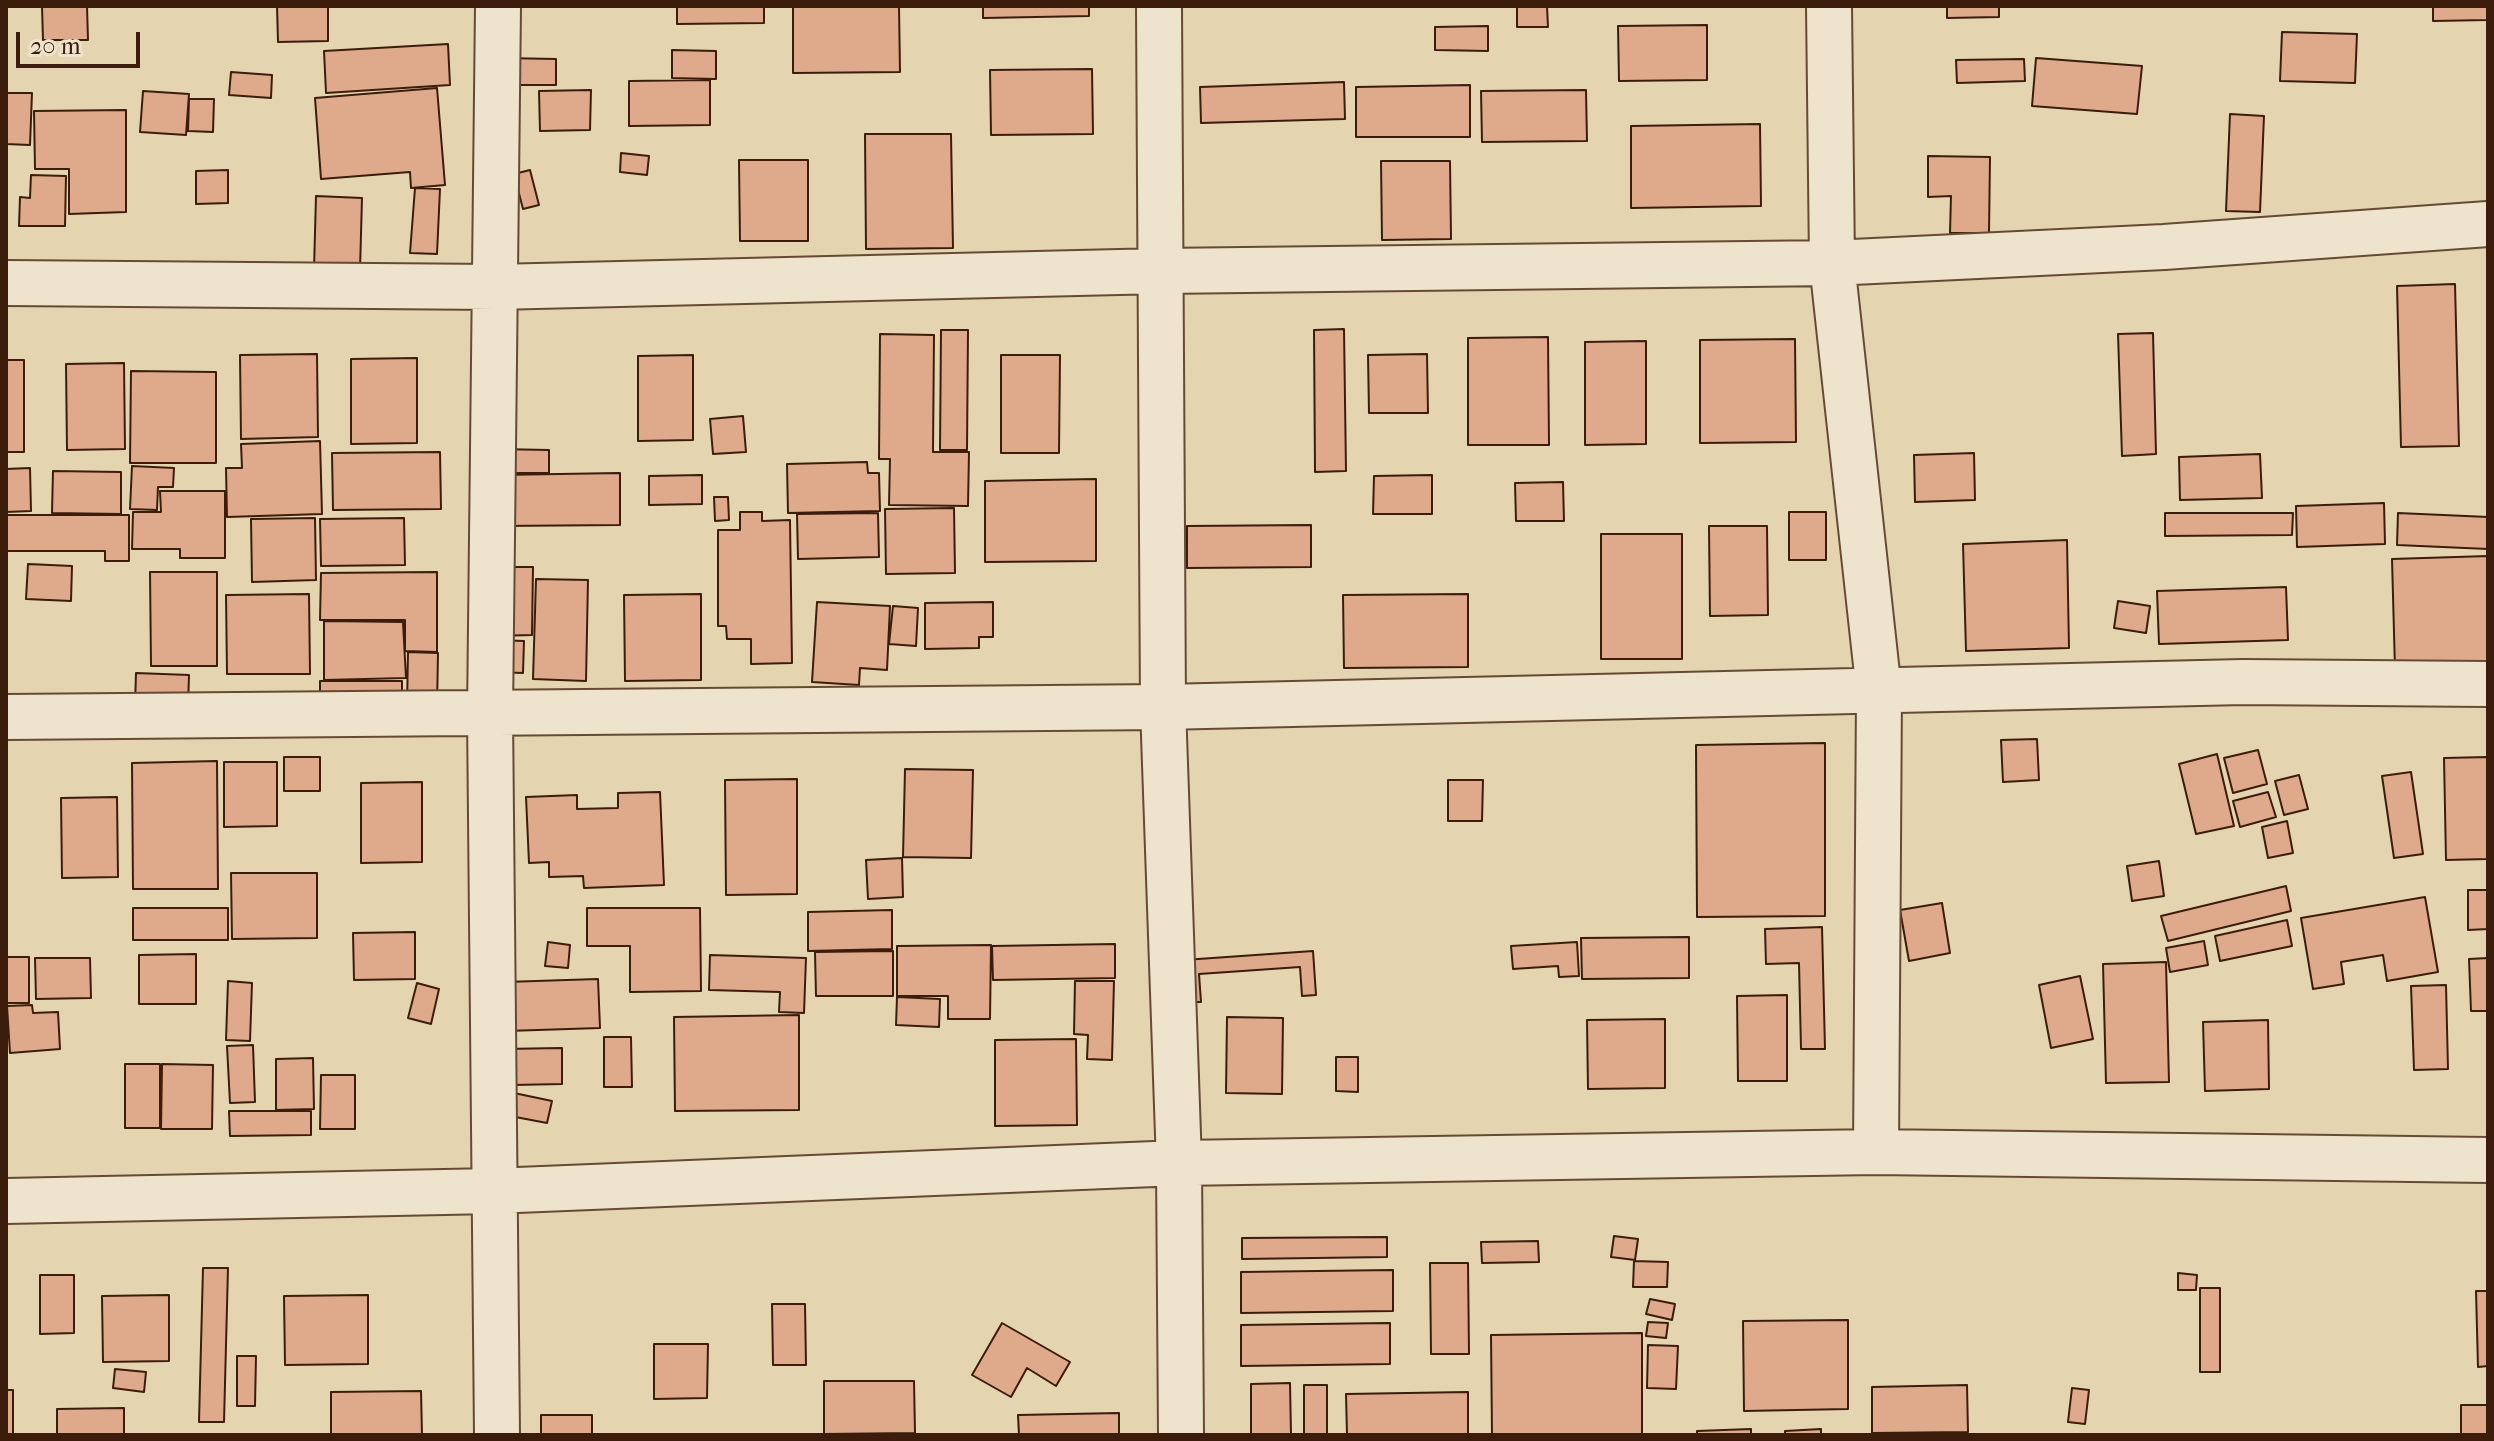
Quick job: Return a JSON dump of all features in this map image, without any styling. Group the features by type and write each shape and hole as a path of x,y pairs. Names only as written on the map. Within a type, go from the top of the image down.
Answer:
{"street":[{"path":"497,1435 490,714 498,6"},
{"path":"1159,6 1163,707 1179,1163 1181,1435"},
{"path":"1829,6 1832,263 1879,692 1876,1152"},
{"path":"6,283 495,287 1161,271 1832,263 2164,247 2488,224"},
{"path":"6,717 1163,707 2243,682 2488,684"},
{"path":"6,1201 493,1191 1179,1163 1876,1152 2488,1160"}],"building":[{"path":"42,6 87,6 88,40 43,40"},
{"path":"277,6 328,6 328,41 278,42"},
{"path":"677,6 764,6 764,23 677,24"},
{"path":"793,6 899,6 900,72 793,73"},
{"path":"983,6 1089,6 1089,16 983,18"},
{"path":"1517,6 1547,6 1548,27 1517,27"},
{"path":"1947,6 1999,6 1999,17 1947,18"},
{"path":"2433,6 2488,6 2488,20 2433,21"},
{"path":"1707,25 1707,80 1619,81 1618,26"},
{"path":"1488,26 1488,51 1435,50 1435,27"},
{"path":"2282,32 2357,34 2355,83 2280,81"},
{"path":"448,44 450,85 326,93 324,51"},
{"path":"672,50 716,51 716,79 672,78"},
{"path":"502,58 556,59 556,85 502,85"},
{"path":"2036,58 2142,66 2137,114 2032,106"},
{"path":"2024,59 2025,81 1957,83 1956,60"},
{"path":"1092,69 1093,134 991,135 990,70"},
{"path":"231,72 272,75 271,98 229,95"},
{"path":"710,80 710,125 629,126 629,81"},
{"path":"1344,82 1345,119 1201,123 1200,87"},
{"path":"1470,85 1470,137 1356,137 1356,87"},
{"path":"437,88 445,185 411,188 410,172 321,179 315,98"},
{"path":"591,90 590,130 540,131 539,91"},
{"path":"1586,90 1587,141 1482,142 1481,91"},
{"path":"143,91 189,94 186,135 140,132"},
{"path":"6,93 32,93 30,145 6,144"},
{"path":"189,99 214,99 213,132 188,131"},
{"path":"126,110 126,212 69,214 69,169 35,169 34,111"},
{"path":"2230,114 2264,116 2260,212 2226,211"},
{"path":"1760,124 1761,206 1631,208 1631,126"},
{"path":"865,134 951,134 953,248 866,249"},
{"path":"621,153 649,156 647,175 620,172"},
{"path":"1928,156 1990,157 1989,233 1950,233 1951,196 1928,197"},
{"path":"739,160 808,160 808,241 740,241"},
{"path":"1381,161 1450,161 1451,239 1382,240"},
{"path":"228,170 228,203 196,204 196,171"},
{"path":"530,170 539,205 523,209 514,174"},
{"path":"31,175 66,176 65,226 19,226 20,197 30,198"},
{"path":"415,188 440,189 437,254 410,253"},
{"path":"316,196 362,198 360,270 314,269"},
{"path":"2455,284 2459,446 2401,447 2397,286"},
{"path":"1344,329 1346,471 1315,472 1314,330"},
{"path":"941,330 968,330 967,450 940,450"},
{"path":"2153,333 2156,454 2122,456 2118,334"},
{"path":"880,334 934,335 933,452 969,452 968,506 889,505 890,459 879,459"},
{"path":"1548,337 1549,445 1468,445 1468,338"},
{"path":"1795,339 1796,442 1700,443 1700,340"},
{"path":"1646,341 1646,444 1585,445 1585,342"},
{"path":"317,354 318,437 241,439 240,355"},
{"path":"1427,354 1428,413 1369,413 1368,355"},
{"path":"693,355 693,440 638,441 638,356"},
{"path":"1001,355 1060,355 1059,453 1001,453"},
{"path":"417,358 417,443 351,444 351,359"},
{"path":"6,360 24,360 24,452 6,452"},
{"path":"124,363 125,449 67,450 66,364"},
{"path":"131,371 216,372 216,463 130,463"},
{"path":"743,416 746,452 713,454 710,419"},
{"path":"320,441 322,514 227,517 226,468 242,468 241,444"},
{"path":"497,449 549,450 549,473 497,473"},
{"path":"440,452 441,509 333,510 332,453"},
{"path":"1974,453 1975,500 1915,502 1914,455"},
{"path":"2260,454 2262,498 2180,500 2179,457"},
{"path":"867,462 868,473 879,473 880,511 788,513 787,464"},
{"path":"132,466 174,468 173,487 158,487 157,510 130,509"},
{"path":"30,468 31,511 6,512 6,469"},
{"path":"53,471 121,472 121,514 52,513"},
{"path":"620,473 620,525 498,526 498,475"},
{"path":"702,475 702,504 649,505 649,476"},
{"path":"1432,475 1432,514 1373,514 1374,476"},
{"path":"1096,479 1096,561 985,562 985,481"},
{"path":"1563,482 1564,521 1516,521 1515,483"},
{"path":"160,491 225,491 225,558 180,558 180,549 132,549 133,512 161,512"},
{"path":"714,497 728,497 729,520 715,521"},
{"path":"2384,503 2385,544 2297,547 2296,506"},
{"path":"954,508 955,573 886,574 885,509"},
{"path":"740,512 762,512 762,521 790,520 792,663 751,664 751,639 727,639 726,626 718,626 718,530 740,530"},
{"path":"1789,512 1826,512 1826,560 1789,560"},
{"path":"878,513 879,557 798,559 797,514"},
{"path":"2165,513 2293,513 2292,535 2165,536"},
{"path":"2398,513 2488,517 2488,549 2397,545"},
{"path":"6,515 129,515 129,561 105,561 105,551 6,551"},
{"path":"315,518 316,580 252,582 251,519"},
{"path":"404,518 405,565 321,566 320,519"},
{"path":"1311,525 1311,567 1187,568 1187,526"},
{"path":"1709,526 1767,526 1768,615 1710,616"},
{"path":"1601,534 1682,534 1682,659 1601,659"},
{"path":"2067,540 2069,648 1966,651 1963,544"},
{"path":"2488,556 2488,667 2395,669 2392,559"},
{"path":"28,564 72,566 71,601 26,599"},
{"path":"496,567 533,567 532,635 496,636"},
{"path":"150,572 217,572 217,666 151,666"},
{"path":"437,572 437,652 405,651 405,620 320,620 321,573"},
{"path":"536,579 588,580 586,681 533,679"},
{"path":"2286,587 2288,640 2159,644 2157,591"},
{"path":"309,594 310,674 227,674 226,595"},
{"path":"701,594 701,680 625,681 624,595"},
{"path":"1468,594 1468,667 1344,668 1343,595"},
{"path":"2118,601 2150,606 2146,633 2114,628"},
{"path":"817,602 890,606 887,670 860,668 859,685 812,682"},
{"path":"993,602 993,637 979,637 979,648 925,649 925,603"},
{"path":"893,606 918,608 916,646 889,644"},
{"path":"324,621 403,622 406,678 324,680"},
{"path":"496,640 524,641 523,673 495,672"},
{"path":"408,652 438,653 437,707 407,706"},
{"path":"136,673 189,675 188,707 135,705"},
{"path":"320,681 402,681 402,705 320,706"},
{"path":"2037,739 2039,780 2003,782 2001,740"},
{"path":"1825,743 1825,916 1697,917 1696,745"},
{"path":"2258,750 2267,784 2233,793 2224,758"},
{"path":"2217,754 2234,826 2196,834 2179,764"},
{"path":"284,757 320,757 320,791 284,791"},
{"path":"2488,757 2488,859 2446,860 2444,758"},
{"path":"217,761 218,889 133,889 132,763"},
{"path":"224,762 277,762 277,826 224,827"},
{"path":"905,769 973,770 971,858 903,857"},
{"path":"2411,772 2423,854 2394,858 2382,776"},
{"path":"2299,775 2308,809 2284,815 2275,781"},
{"path":"797,779 797,894 726,895 725,780"},
{"path":"1448,780 1483,780 1482,821 1448,821"},
{"path":"422,782 422,862 361,863 361,783"},
{"path":"660,792 664,885 584,888 583,876 549,877 549,862 529,863 526,797 577,795 577,809 618,808 618,793"},
{"path":"2268,792 2276,817 2240,827 2233,801"},
{"path":"117,797 118,877 62,878 61,798"},
{"path":"2287,821 2293,853 2268,858 2262,827"},
{"path":"902,858 903,897 868,899 866,860"},
{"path":"2159,861 2164,896 2132,901 2127,866"},
{"path":"231,873 317,873 317,938 232,939"},
{"path":"2286,886 2291,911 2168,941 2161,916"},
{"path":"2468,890 2488,890 2488,929 2468,930"},
{"path":"2425,897 2438,972 2387,981 2383,955 2341,962 2344,984 2313,989 2301,918"},
{"path":"1942,903 1950,953 1909,961 1900,910"},
{"path":"133,908 228,908 228,940 133,940"},
{"path":"587,908 700,908 701,991 630,992 630,946 587,946"},
{"path":"892,910 892,949 808,951 808,912"},
{"path":"2287,920 2292,946 2220,961 2215,936"},
{"path":"1822,927 1825,1049 1801,1049 1799,963 1766,964 1765,929"},
{"path":"415,932 415,979 354,980 353,933"},
{"path":"1689,937 1689,978 1582,979 1581,938"},
{"path":"2204,941 2208,965 2170,972 2166,948"},
{"path":"548,942 570,945 568,968 545,966"},
{"path":"1577,942 1579,976 1559,977 1558,966 1513,969 1511,946"},
{"path":"1115,944 1115,978 993,980 992,946"},
{"path":"991,945 990,1019 948,1019 948,996 897,996 897,946"},
{"path":"893,951 893,996 816,996 815,952"},
{"path":"1313,951 1316,995 1302,996 1300,967 1199,974 1201,1002 1187,1002 1184,960"},
{"path":"196,954 196,1004 139,1004 139,955"},
{"path":"710,955 806,958 804,1013 779,1012 780,992 709,990"},
{"path":"6,957 29,957 29,1003 6,1003"},
{"path":"35,958 90,958 91,998 36,999"},
{"path":"2488,958 2488,1011 2471,1011 2469,959"},
{"path":"2166,962 2169,1082 2106,1083 2103,964"},
{"path":"2080,976 2093,1039 2051,1048 2039,985"},
{"path":"598,979 600,1028 506,1031 505,982"},
{"path":"228,981 252,983 250,1041 226,1040"},
{"path":"1075,981 1114,981 1112,1060 1087,1059 1088,1035 1074,1034"},
{"path":"417,983 439,989 431,1024 408,1018"},
{"path":"2446,985 2448,1069 2414,1070 2411,986"},
{"path":"1787,995 1787,1081 1738,1081 1737,996"},
{"path":"897,997 940,999 939,1027 896,1025"},
{"path":"32,1005 33,1013 58,1012 60,1049 10,1053 7,1006"},
{"path":"799,1015 799,1110 675,1111 674,1017"},
{"path":"1227,1017 1283,1018 1282,1094 1226,1093"},
{"path":"1665,1019 1665,1088 1588,1089 1587,1020"},
{"path":"2268,1020 2269,1089 2205,1091 2203,1022"},
{"path":"604,1037 631,1037 632,1087 604,1087"},
{"path":"1076,1039 1077,1125 995,1126 995,1040"},
{"path":"253,1045 255,1102 230,1103 227,1046"},
{"path":"562,1048 562,1084 513,1085 502,1049"},
{"path":"1336,1057 1358,1057 1358,1092 1336,1091"},
{"path":"313,1058 314,1109 276,1110 276,1059"},
{"path":"125,1064 160,1064 160,1128 125,1128"},
{"path":"162,1064 213,1065 212,1129 161,1129"},
{"path":"321,1075 355,1075 355,1129 320,1129"},
{"path":"514,1093 552,1101 547,1123 510,1116"},
{"path":"229,1111 311,1111 311,1135 230,1136"},
{"path":"1614,1236 1638,1239 1635,1260 1611,1257"},
{"path":"1387,1237 1387,1257 1242,1259 1242,1238"},
{"path":"1538,1241 1539,1262 1482,1263 1481,1242"},
{"path":"1634,1261 1668,1262 1667,1287 1633,1287"},
{"path":"1430,1263 1468,1263 1469,1354 1431,1354"},
{"path":"203,1268 228,1268 224,1422 199,1422"},
{"path":"1393,1270 1393,1311 1241,1313 1241,1272"},
{"path":"2178,1273 2197,1275 2196,1290 2178,1290"},
{"path":"40,1275 74,1275 74,1333 40,1334"},
{"path":"2200,1288 2220,1288 2220,1372 2200,1372"},
{"path":"2476,1291 2488,1291 2488,1366 2478,1367"},
{"path":"169,1295 169,1361 103,1362 102,1296"},
{"path":"368,1295 368,1364 285,1365 284,1296"},
{"path":"1650,1299 1675,1304 1672,1320 1646,1314"},
{"path":"772,1304 805,1304 806,1365 773,1365"},
{"path":"1848,1320 1848,1409 1744,1411 1743,1321"},
{"path":"1648,1322 1668,1323 1666,1338 1646,1336"},
{"path":"1002,1323 1070,1362 1056,1386 1027,1368 1011,1397 972,1375"},
{"path":"1390,1323 1390,1364 1241,1366 1241,1325"},
{"path":"1642,1333 1642,1435 1492,1435 1491,1335"},
{"path":"654,1344 708,1344 707,1398 654,1399"},
{"path":"1648,1345 1678,1346 1676,1389 1647,1388"},
{"path":"237,1356 256,1356 255,1406 237,1406"},
{"path":"115,1369 146,1372 144,1392 113,1388"},
{"path":"824,1381 914,1381 915,1433 824,1434"},
{"path":"1290,1383 1291,1435 1251,1435 1251,1384"},
{"path":"1304,1385 1327,1385 1327,1435 1304,1435"},
{"path":"1967,1385 1968,1432 1872,1433 1872,1387"},
{"path":"2072,1388 2089,1390 2085,1424 2068,1422"},
{"path":"6,1390 13,1390 13,1435 6,1435"},
{"path":"421,1391 422,1435 331,1435 331,1392"},
{"path":"1468,1392 1468,1435 1347,1435 1346,1394"},
{"path":"2461,1405 2488,1405 2488,1435 2461,1435"},
{"path":"124,1408 124,1435 57,1435 57,1409"},
{"path":"1119,1413 1119,1435 1019,1435 1018,1415"},
{"path":"541,1415 592,1415 592,1435 541,1435"},
{"path":"1751,1429 1751,1435 1697,1435 1697,1431"},
{"path":"1821,1429 1821,1435 1785,1435 1785,1431"}]}
